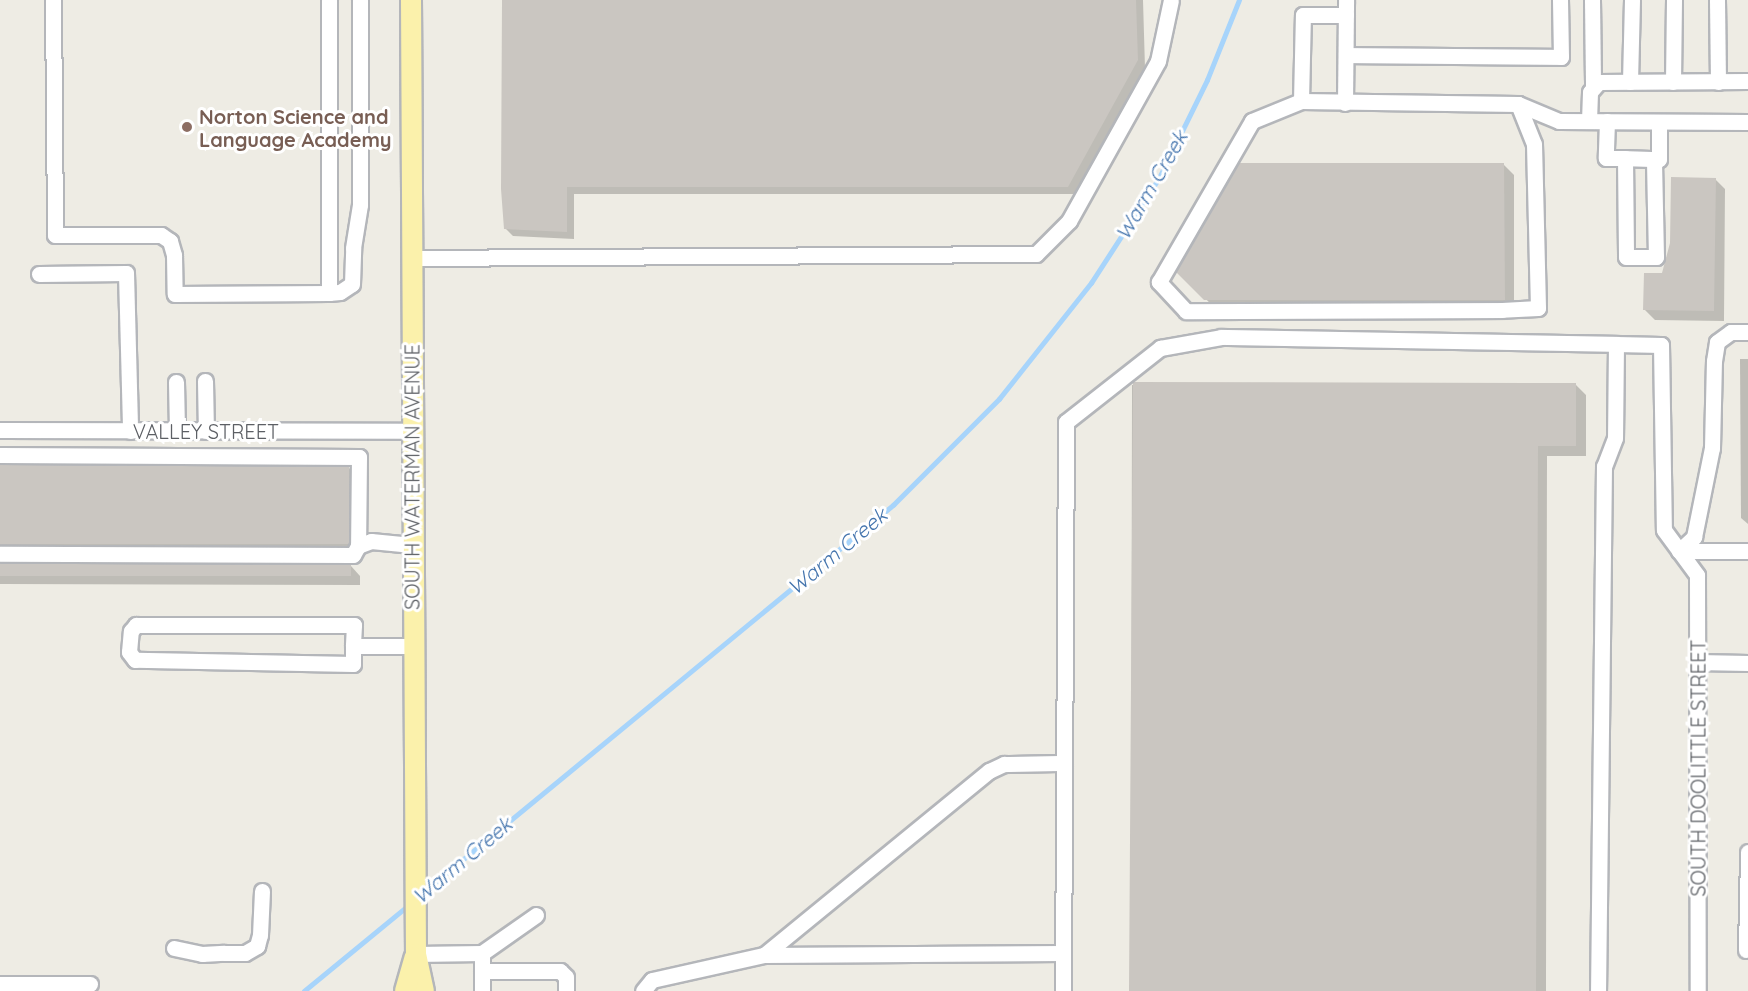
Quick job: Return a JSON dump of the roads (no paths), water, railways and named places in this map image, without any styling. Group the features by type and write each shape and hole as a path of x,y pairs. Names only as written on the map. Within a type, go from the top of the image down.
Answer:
{"main road":[{"name":"SOUTH WATERMAN AVENUE","path":"411,0 414,833 416,954 424,991"},
{"name":"SOUTH WATERMAN AVENUE","path":"405,991 416,954"}],"street":[{"path":"53,0 56,235 161,236 170,241 174,255 175,294 340,292 352,284 353,248 360,206 360,0"},
{"path":"329,0 329,292"},
{"path":"412,258 1036,254 1069,221 1158,61 1171,0"},
{"path":"1347,55 1560,57 1560,0"},
{"path":"1592,0 1593,87"},
{"path":"1630,82 1632,0"},
{"path":"1673,82 1674,0"},
{"path":"1717,0 1718,82"},
{"path":"1301,101 1303,15 1346,7 1345,103"},
{"path":"1589,121 1590,92 1599,82 1748,81"},
{"path":"1518,104 1534,144 1538,308 1186,311 1159,282 1252,121 1301,101 1518,104 1559,121 1748,122"},
{"path":"1607,121 1606,158 1654,159 1659,159 1659,122"},
{"path":"1625,158 1626,257 1656,257 1654,159"},
{"path":"39,274 126,273 130,430"},
{"path":"1679,551 1694,537 1712,448 1714,361 1717,342 1731,332 1748,332"},
{"path":"1063,991 1066,422 1160,348 1221,337 1616,344 1615,438 1604,466 1598,991"},
{"name":"SOUTH DOOLITTLE STREET","path":"1616,344 1661,345 1664,530 1697,575 1698,991"},
{"path":"205,381 206,430"},
{"path":"176,382 177,430"},
{"name":"VALLEY STREET","path":"0,430 412,431"},
{"path":"0,455 358,457 358,546 357,552 350,555 0,554"},
{"path":"358,546 371,541 412,545"},
{"path":"1679,551 1748,551"},
{"path":"136,625 354,625 353,646 353,664 135,660 129,652 131,631 136,625"},
{"path":"353,646 413,646"},
{"path":"1697,662 1748,663"},
{"path":"764,954 989,771 1004,764 1064,764"},
{"path":"1746,950 1748,852"},
{"path":"174,948 202,954 245,952 257,946 260,935 262,891"},
{"path":"416,954 482,953 536,915"},
{"path":"482,953 482,991"},
{"path":"643,991 652,980 764,954 1063,953"},
{"path":"482,970 560,971 566,976 566,991"},
{"path":"0,984 90,984"}],"waterway":[{"name":"Warm Creek","path":"421,894 893,505 999,399 1091,283 1159,178 1207,80 1239,0"},
{"name":"Warm Creek","path":"304,991 410,904"}],"place":[{"name":"Norton Science and Language Academy","path":"187,127"}]}
